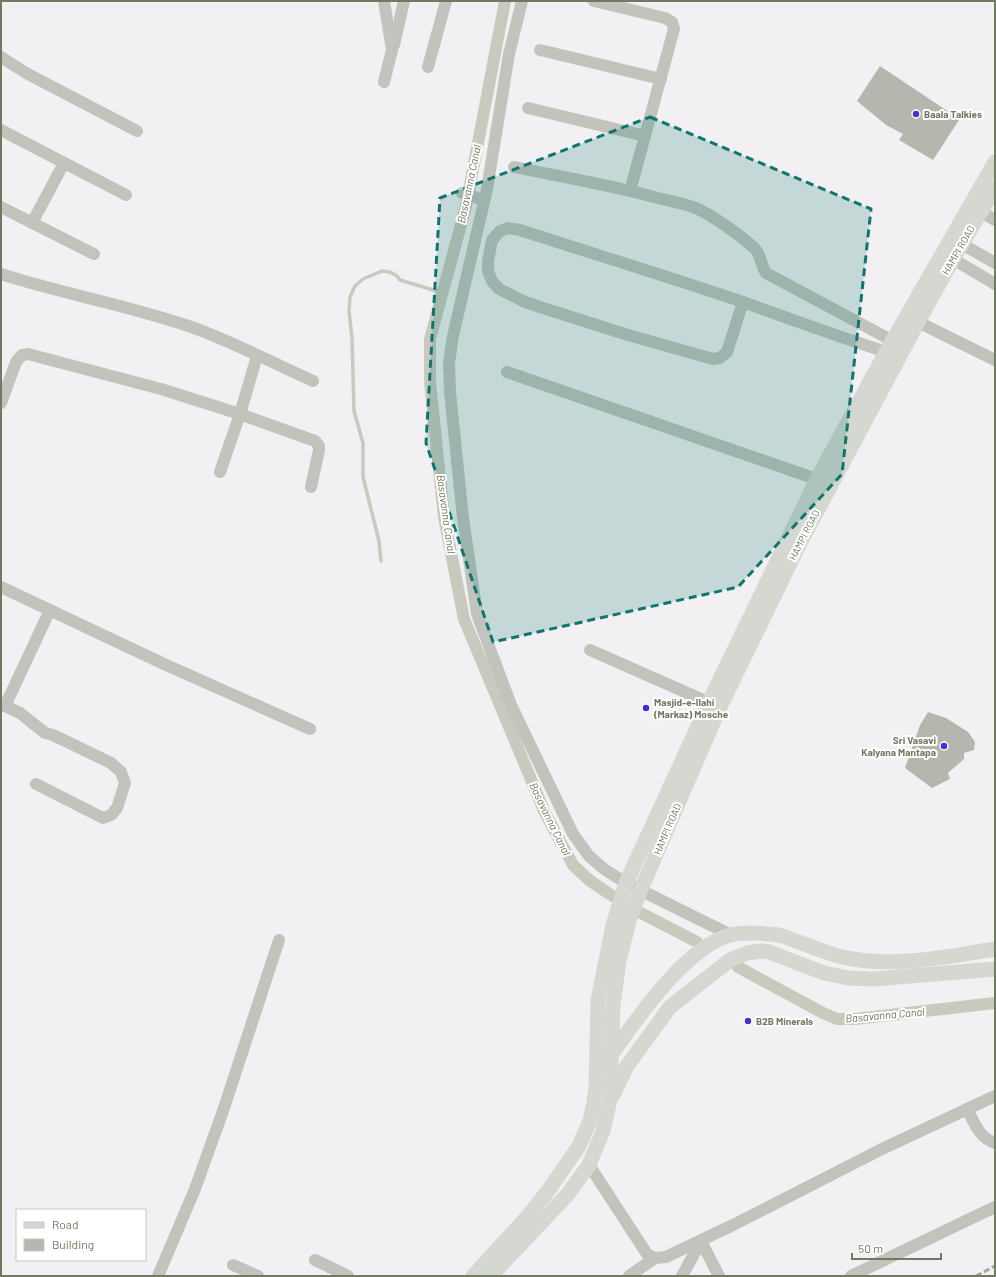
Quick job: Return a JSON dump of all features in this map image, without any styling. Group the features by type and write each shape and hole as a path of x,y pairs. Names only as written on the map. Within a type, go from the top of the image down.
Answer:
{"main road":[{"path":"893,350 995,162"},
{"name":"HAMPI ROAD","path":"623,916 640,892 715,704 800,543 824,482 893,350 918,322 995,188"},
{"path":"491,1276 568,1194 589,1165 603,1131 610,1100 613,1005 619,961 625,887 715,704"},
{"path":"473,1276 528,1216 548,1191 579,1146 590,1121 596,1086 598,1000 608,949 623,916"},
{"path":"612,1054 663,986 704,949 718,940 731,935 754,933 779,935 852,959 877,962 910,961 995,949"},
{"path":"610,1100 627,1066 670,1006 730,960 746,953 762,951 769,952 824,973 848,978 874,979 995,969"}],"street":[{"path":"384,1 392,50"},
{"path":"384,82 404,1"},
{"path":"428,67 446,1"},
{"path":"522,1 509,54 449,364 450,392 463,518 477,614 511,705 573,834 589,856 625,887 640,892 731,935"},
{"path":"594,1 665,18 672,22 674,29 630,191"},
{"path":"540,50 661,79"},
{"path":"1,57 26,73 137,131"},
{"path":"528,108 645,136"},
{"path":"1,130 126,195"},
{"path":"32,223 64,163"},
{"path":"514,167 630,191 694,207 746,241 757,251 760,257 761,266 766,273 893,350"},
{"path":"462,194 480,199"},
{"path":"1,207 94,254"},
{"path":"981,212 995,220"},
{"path":"743,302 727,352 720,358 713,358 628,335 523,301 499,289 492,281 488,271 488,261 492,240 500,231 508,228 520,230 893,350"},
{"path":"962,244 995,263"},
{"path":"953,259 995,284"},
{"path":"1,274 97,301 133,309 197,329 314,381"},
{"path":"918,322 995,360"},
{"path":"1,403 16,362 22,355 28,354 161,389 240,414 315,441 318,443 319,450 311,487"},
{"path":"220,472 240,414 257,356"},
{"path":"507,372 824,482"},
{"path":"1,587 171,667 310,729"},
{"path":"36,784 103,818 111,815 117,808 125,783 121,772 111,763 53,735 45,733 20,713 3,705 50,610"},
{"path":"590,650 715,704"},
{"path":"158,1276 195,1189 224,1108 279,940"},
{"path":"629,1276 655,1258 666,1257 700,1241 882,1149 995,1096"},
{"path":"967,1109 980,1133 985,1138 995,1142"},
{"path":"589,1165 647,1254 655,1258"},
{"path":"851,1276 995,1207"},
{"path":"682,1276 700,1241"},
{"path":"700,1241 719,1276"},
{"path":"315,1260 348,1276"},
{"path":"233,1265 258,1276"}],"highlighted area":[{"path":"650,117 871,209 842,474 738,587 493,642 426,443 440,198"}],"building":[{"name":"Baala Talkies","path":"880,66 949,112 952,109 961,117 933,160 899,140 903,134 886,125 857,101"},
{"name":"Sri Vasavi Kalyana Mantapa","path":"928,712 946,718 968,732 975,742 974,750 964,753 964,759 948,773 950,779 932,788 905,768 920,725"}],"waterway":[{"name":"Basavanna Canal","path":"505,1 466,206 430,339 430,382 444,517 464,619 545,813 573,865 589,880 608,893 637,911 697,942"},
{"path":"381,561 379,541 363,477 363,443 354,411 352,338 349,311 350,297 355,286 363,279 382,271 390,272 397,276 400,280 443,293"},
{"name":"Basavanna Canal","path":"738,967 837,1019 855,1019 995,1003"}],"railway":[{"path":"976,1276 995,1266"}],"place":[{"name":"Baala Talkies","path":"916,114"},
{"name":"Masjid-e-Ilahi (Markaz) Mosche","path":"646,708"},
{"name":"Sri Vasavi Kalyana Mantapa","path":"944,746"},
{"name":"B2B Minerals","path":"748,1021"}]}
